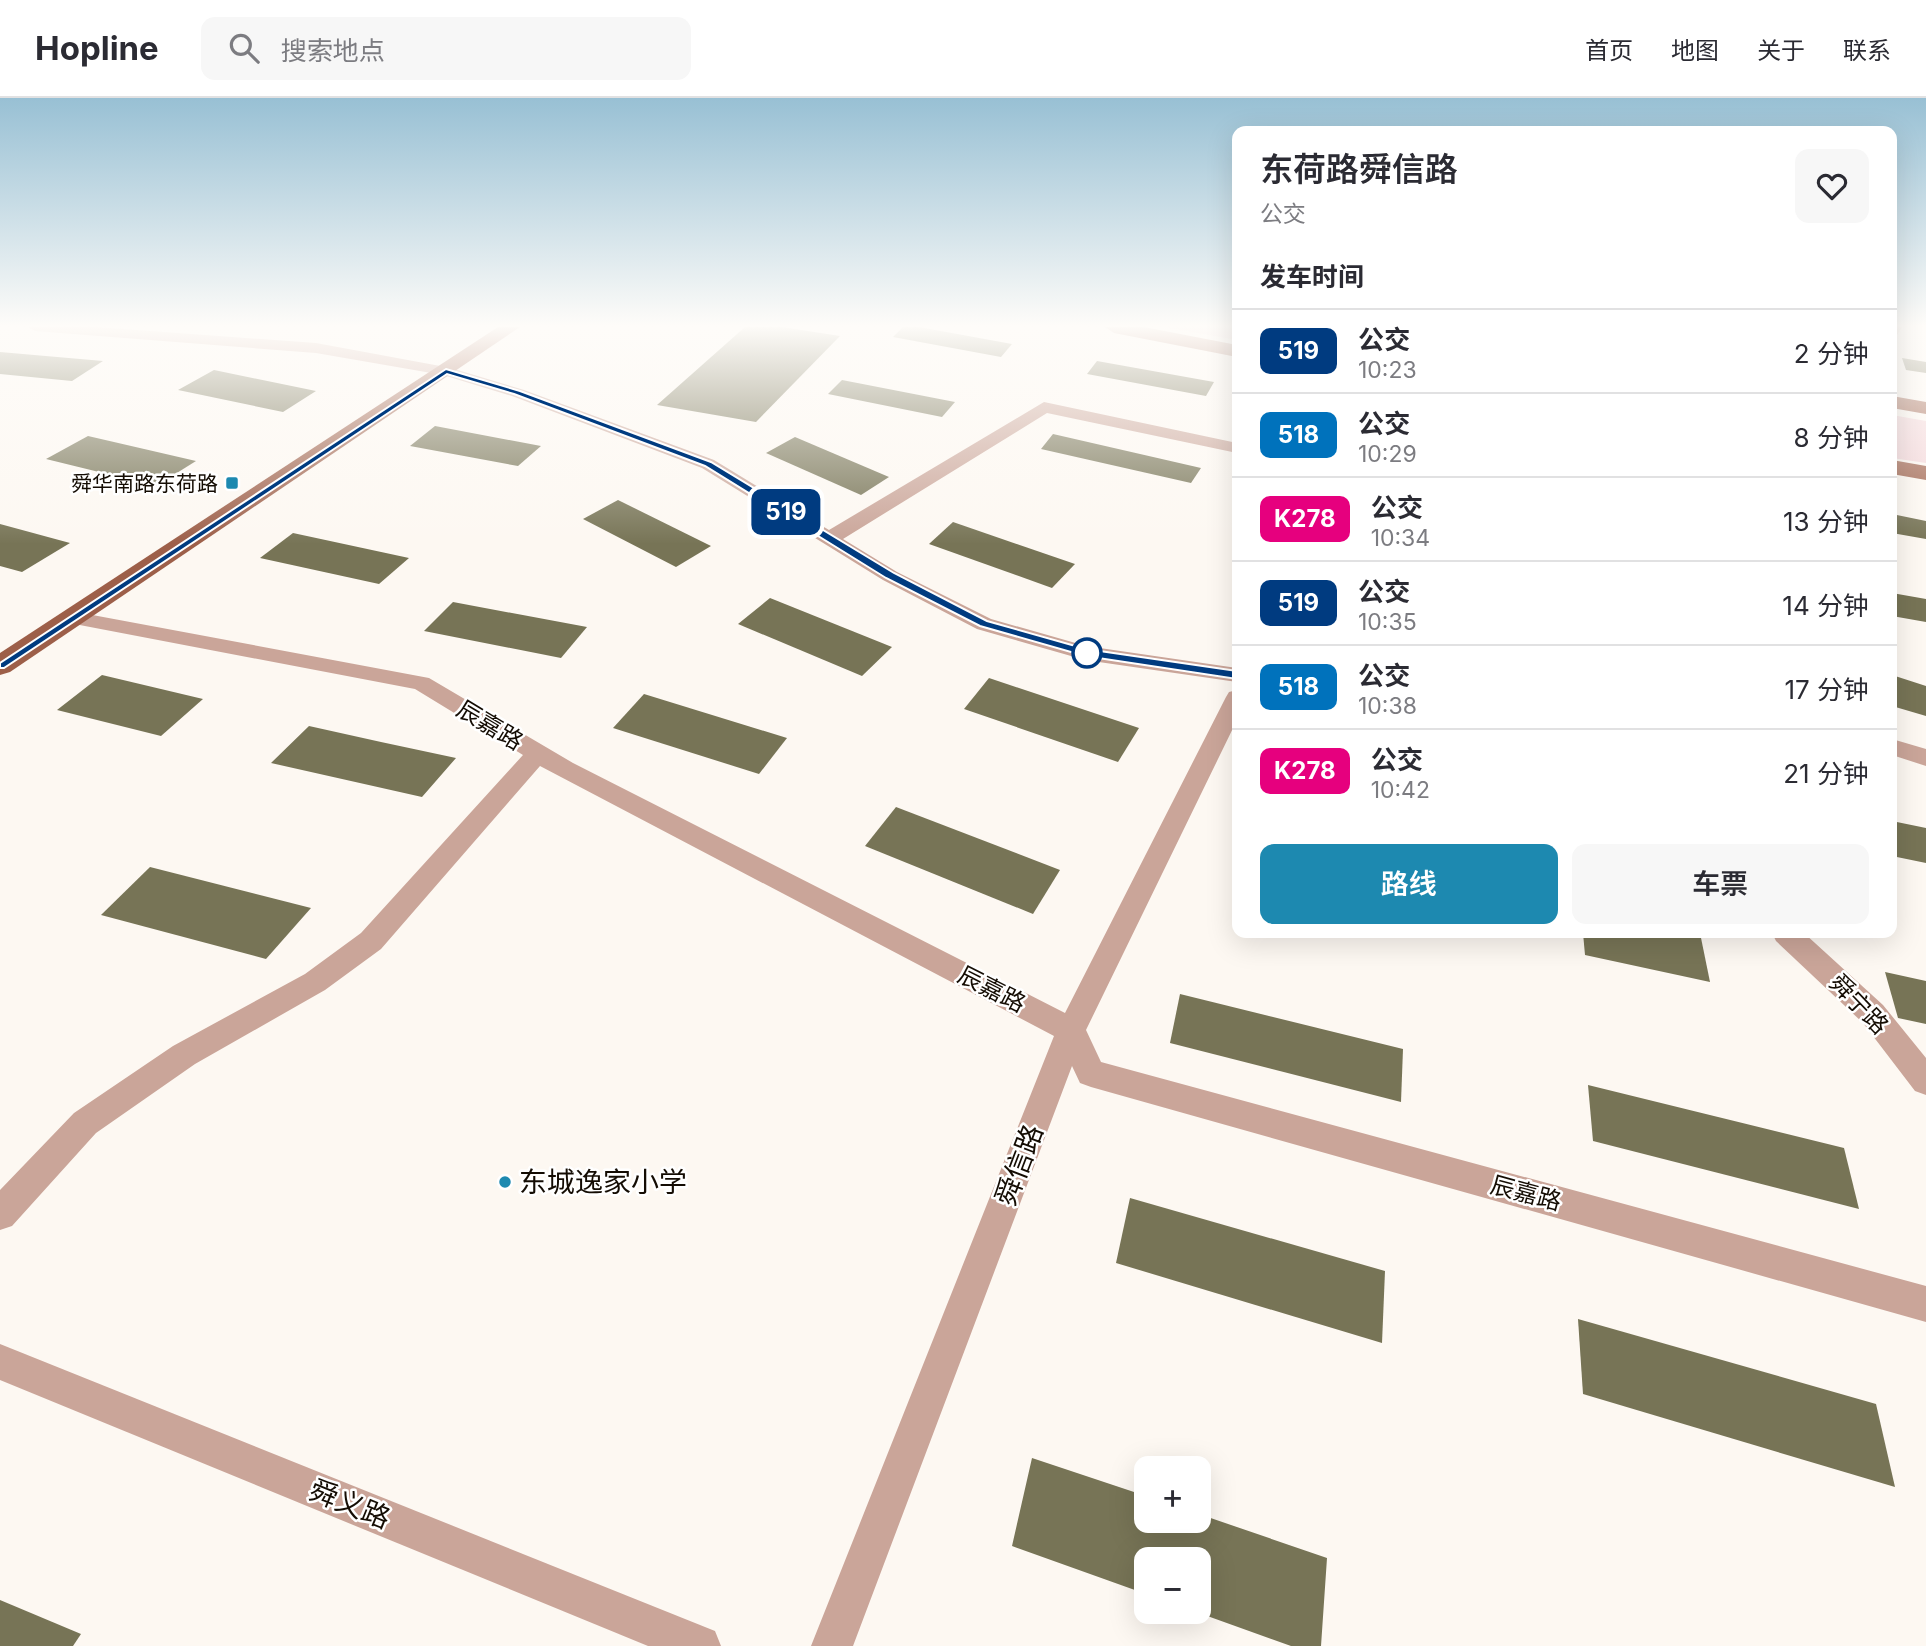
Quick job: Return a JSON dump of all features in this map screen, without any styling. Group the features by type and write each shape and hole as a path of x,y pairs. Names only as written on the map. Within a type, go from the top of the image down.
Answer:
{"main road":[{"path":"0,646 389,399"},
{"path":"0,666 392,399"},
{"path":"1897,403 1926,408"},
{"path":"1897,468 1926,473"}],"street":[{"path":"534,399 708,464 890,576 984,624 1085,653 1232,674"},
{"path":"829,538 1044,407 1232,447"},
{"name":"辰嘉路","path":"71,617 421,683 538,753 1071,1030 1091,1073 1926,1304"},
{"name":"舜信路","path":"832,1646 1071,1030 1232,707"},
{"path":"1897,749 1926,758"},
{"path":"0,1214 85,1123 184,1055 315,982 371,941 538,753"},
{"name":"舜宁路","path":"1791,938 1873,1014 1926,1081"},
{"name":"舜义路","path":"0,1362 700,1646"}],"shaded area":[{"path":"1897,416 1926,421 1926,463 1897,459"}],"building":[{"path":"222,399 303,399 283,412"},
{"path":"663,399 778,399 756,422 657,405"},
{"path":"854,399 941,399 955,402 942,417"},
{"path":"435,426 541,446 518,466 410,446"},
{"path":"1053,434 1201,468 1191,483 1041,449"},
{"path":"88,436 196,461 156,486 46,459"},
{"path":"795,437 889,477 861,495 766,453"},
{"path":"618,500 711,546 676,567 583,519"},
{"path":"1897,515 1926,521 1926,539 1897,534"},
{"path":"953,522 1075,564 1052,588 929,544"},
{"path":"0,524 70,543 22,572 0,566"},
{"path":"293,533 409,558 379,584 260,558"},
{"path":"1897,594 1926,599 1926,622 1897,617"},
{"path":"770,598 892,647 862,676 738,624"},
{"path":"453,602 587,627 561,658 424,631"},
{"path":"102,675 203,699 161,736 57,710"},
{"path":"1897,677 1926,686 1926,716 1897,707"},
{"path":"989,678 1139,728 1118,762 964,709"},
{"path":"644,694 787,738 759,774 613,728"},
{"path":"309,726 456,758 422,797 271,763"},
{"path":"896,807 1060,870 1033,914 865,846"},
{"path":"1897,822 1926,828 1926,863 1897,857"},
{"path":"150,867 311,908 266,959 101,915"},
{"path":"1583,938 1701,938 1710,982 1585,955"},
{"path":"1885,972 1926,981 1926,1024 1898,1018"},
{"path":"1180,994 1403,1049 1401,1102 1170,1043"},
{"path":"1588,1085 1844,1148 1859,1209 1593,1141"},
{"path":"1130,1198 1385,1271 1382,1343 1116,1263"},
{"path":"1578,1319 1876,1404 1895,1487 1583,1394"},
{"path":"1032,1458 1134,1492 1134,1533 1211,1533 1211,1518 1327,1558 1321,1646 1291,1646 1211,1617 1211,1547 1134,1547 1134,1590 1012,1546"},
{"path":"0,1600 81,1634 73,1646 0,1646"}],"bus line":[{"name":"519","path":"0,666 403,399"},
{"name":"519","path":"534,399 708,464 890,576 984,624 1085,653 1232,674"}],"place":[{"name":"舜华南路东荷路","path":"232,483"},
{"name":"东城逸家小学","path":"505,1182"}]}
